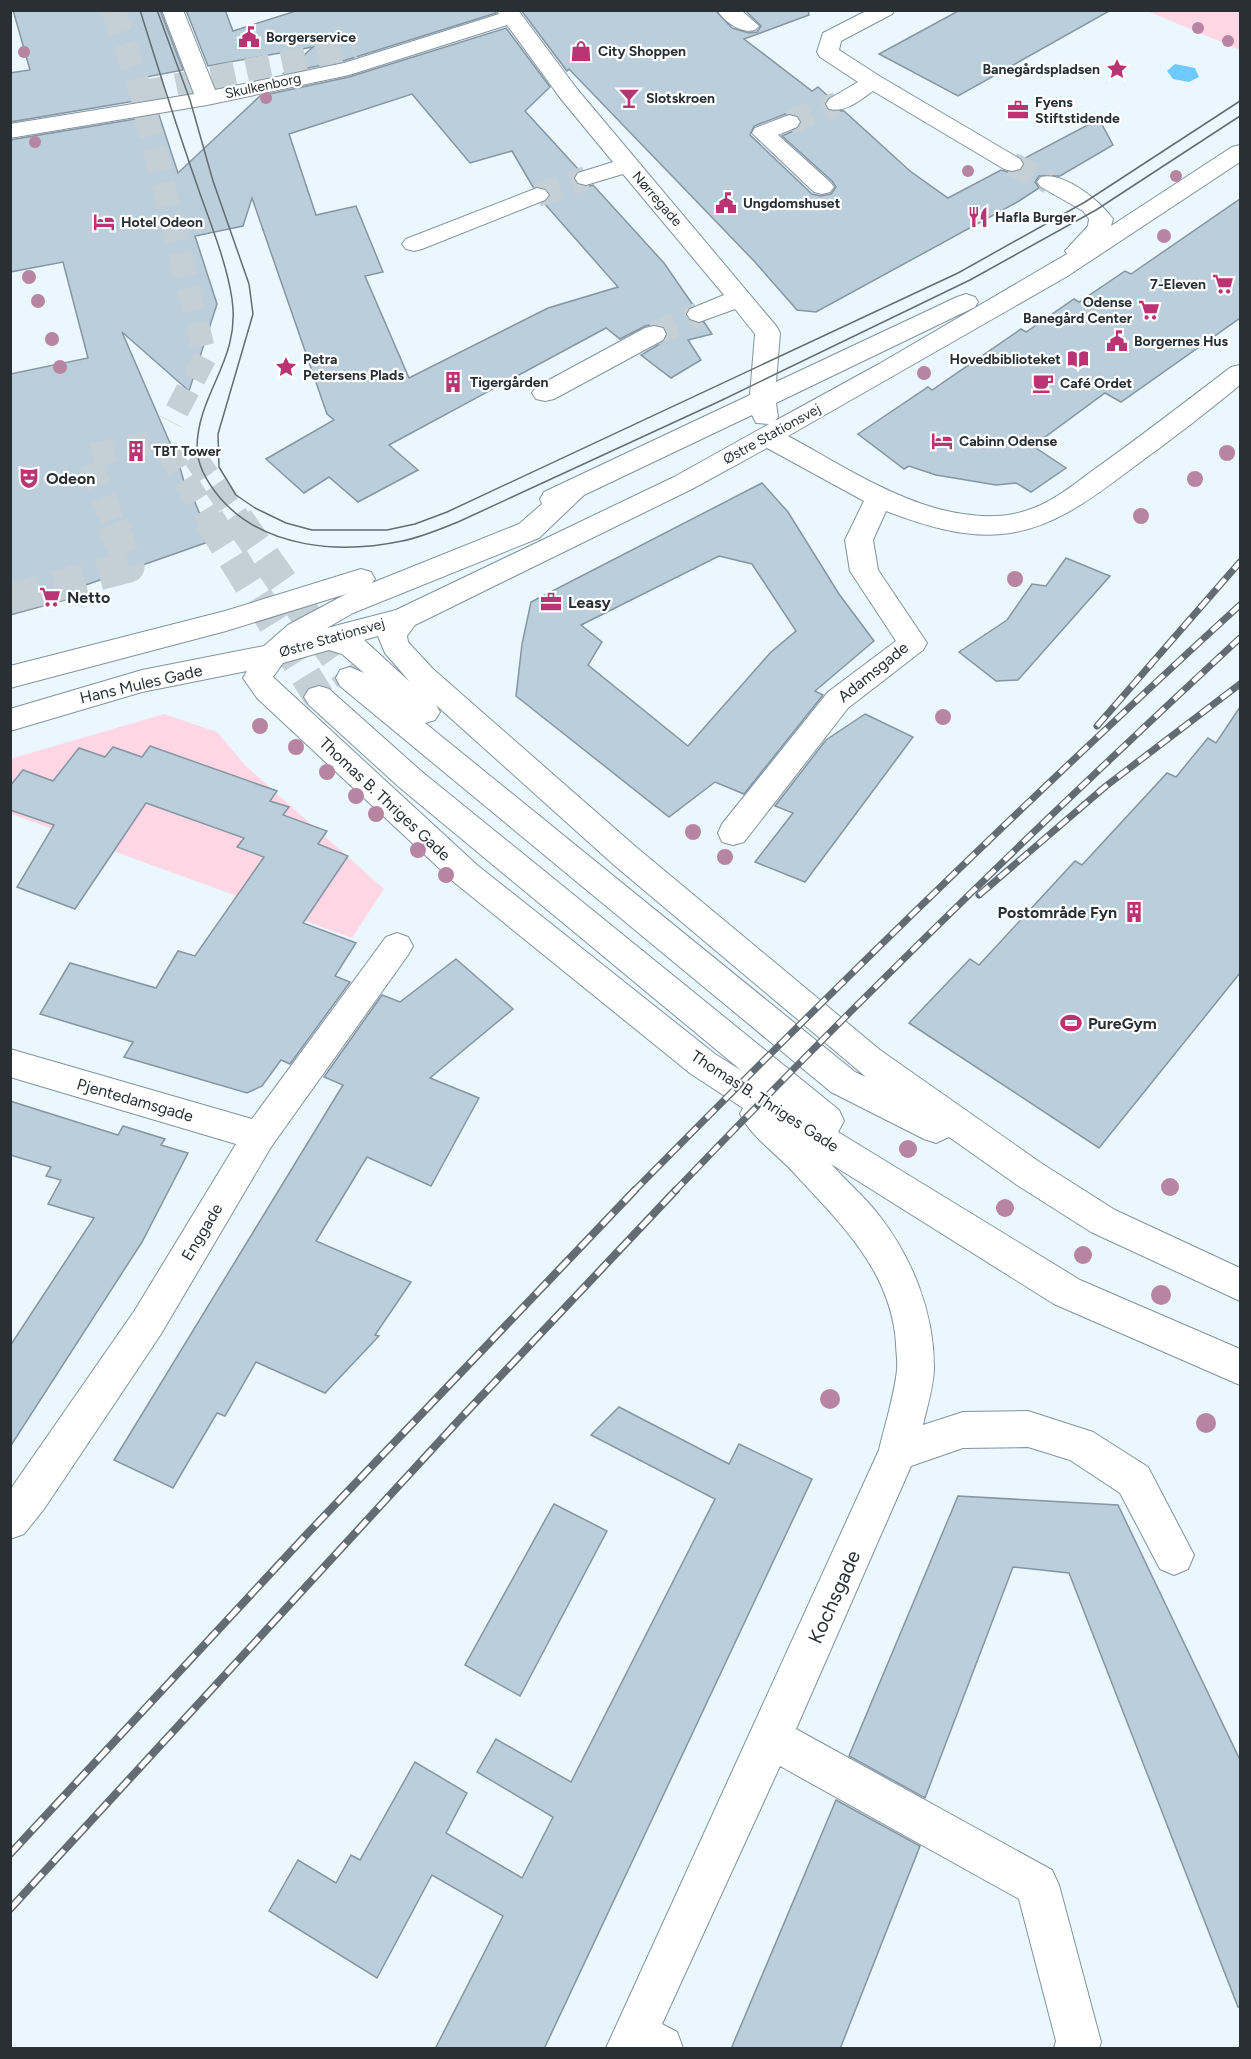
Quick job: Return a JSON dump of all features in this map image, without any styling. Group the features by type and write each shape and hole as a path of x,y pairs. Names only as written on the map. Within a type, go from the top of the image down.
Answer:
{"street":[{"path":"172,10 207,98"},
{"path":"355,48 473,10"},
{"path":"727,10 748,26"},
{"path":"885,10 831,38 828,52 873,82 1012,164"},
{"name":"Skulkenborg","path":"10,132 207,98 349,68 509,14"},
{"name":"Nørregade","path":"509,14 627,165 768,333 762,399"},
{"path":"837,104 873,82"},
{"path":"789,122 763,133 822,187"},
{"name":"Østre Stationsvej","path":"273,655 405,618 683,483 888,370 1057,272 1240,152"},
{"path":"586,178 627,165"},
{"path":"1049,182 1096,210 1101,219 1100,228 1057,272"},
{"path":"414,244 537,195"},
{"name":"Østre Stationsvej","path":"226,621 348,585 573,491 1041,266 1090,238"},
{"path":"699,314 740,298"},
{"path":"545,393 654,334"},
{"path":"762,399 768,437 880,496 914,511 952,522 993,526 1032,519 1062,505 1117,467 1240,373"},
{"path":"273,655 298,632 343,606 529,531 573,491"},
{"name":"Adamsgade","path":"734,833 838,700 912,643 864,571 859,540 880,496"},
{"path":"405,618 392,634 395,646 423,677 660,886 868,1060 1029,1174 1103,1221 1240,1285"},
{"path":"10,677 226,621 332,639 352,646 471,750 557,795"},
{"name":"Hans Mules Gade","path":"10,720 142,681 273,655"},
{"name":"Thomas B. Thriges Gade","path":"273,655 257,678 267,690 466,874 703,1064 908,1195 1067,1292 1240,1367"},
{"path":"350,678 843,1082 1029,1174"},
{"path":"319,697 410,779 721,1036 817,1112 908,1195"},
{"name":"Enggade","path":"10,1520 30,1496 148,1322 259,1136 397,946"},
{"name":"Pjentedamsgade","path":"10,1063 259,1136"},
{"name":"Kochsgade","path":"641,2044 771,1738 898,1452 915,1369 913,1330 903,1291 886,1256 865,1225 793,1148 703,1064"},
{"path":"898,1452 963,1430 1028,1429 1080,1444 1134,1480 1174,1555"},
{"path":"771,1738 1037,1885 1078,2042 1076,2049"}],"shaded area":[{"path":"1147,11 1240,11 1240,50"},
{"path":"164,714 217,732 246,766 384,889 352,938 11,814 10,759"}],"water":[{"path":"1175,64 1195,68 1199,77 1189,82 1173,79 1167,71"}],"building":[{"path":"13,10 160,10 183,70 146,77 153,98 10,122 10,73 30,70"},
{"path":"186,10 225,10 233,31 299,10 495,10 496,13 343,61 284,73 313,47 208,66"},
{"path":"521,10 715,10 732,28 749,33 757,32 761,26 745,10 808,10 809,15 744,39 812,91 818,87 829,97 824,103 827,110 844,111 910,171 948,198 1001,170 1011,173 1021,171 1025,165 1023,159 1099,119 1113,145 1060,176 1039,176 1035,182 1039,188 1019,201 816,312 797,310 754,261 569,69 567,71","holes":["788,113 798,115 802,123 798,129 782,136 832,181 836,187 831,194 821,196 812,194 750,135 754,126"]},
{"path":"960,10 1111,10 958,96 879,54"},
{"path":"506,28 550,87 525,111 579,170 573,177 576,184 585,187 593,185 664,263 693,305 685,313 688,320 698,324 704,322 712,334 688,340 701,360 671,378 641,355 665,341 668,333 663,326 654,324 645,326 620,339 606,328 389,445 418,470 358,502 329,477 304,493 266,459 334,420 327,414 252,198 243,226 195,236 217,304 189,391 122,332 179,464 190,503 194,500 211,541 80,587 83,595 10,615 10,374 88,358 63,262 10,272 10,140 159,115 178,173 260,96 349,77","holes":["412,94 470,163 512,151 533,187 546,188 551,194 544,203 618,287 548,308 409,378 365,276 383,272 356,206 316,215 289,134"]},
{"name":"Odense Banegård Center","path":"1240,199 1240,318 1121,402 1105,393 1033,446 1066,468 1031,492 1016,483 996,485 936,475 909,466 904,469 858,434 928,387 932,390 1021,329 1026,332 1074,299 1079,302 1125,271 1131,274"},
{"path":"762,483 788,512 839,594 874,641 815,691 823,695 744,794 715,782 669,817 516,696 522,644 531,602","holes":["719,556 752,564 796,631 771,652 688,746 588,665 602,642 581,625"]},
{"path":"1066,558 1110,576 1018,680 996,681 959,652 1007,620 1032,584 1046,586"},
{"name":"Postområde Fyn","path":"1240,707 1240,973 1099,1148 909,1023 970,959 979,965 1075,861 1082,865 1167,773 1176,777 1208,738 1216,743"},
{"path":"865,714 913,737 805,882 755,862 793,813 775,806 826,740"},
{"path":"150,746 277,791 270,801 289,807 283,815 327,831 318,844 348,856 303,923 356,943 335,976 350,982 290,1064 281,1060 262,1086 247,1093 124,1057 133,1042 40,1014 70,963 156,988 178,951 195,956 264,857 237,847 244,838 146,803 75,909 17,887 54,825 10,810 10,786 23,770 53,781 79,748 105,757 113,747 142,757"},
{"path":"456,959 513,1009 430,1078 479,1098 431,1186 367,1157 316,1241 411,1282 375,1335 379,1336 325,1393 256,1362 225,1416 217,1413 173,1488 114,1460 343,1085 324,1077 382,995 400,1002"},
{"path":"10,1101 118,1135 123,1126 165,1139 161,1145 188,1153 142,1242 10,1447 10,1346 94,1218 48,1204 61,1180 46,1176 51,1167 10,1155"},
{"path":"619,1407 729,1464 739,1444 812,1479 544,2049 435,2049 503,1916 432,1875 377,1978 269,1911 298,1860 336,1883 351,1855 360,1860 415,1762 467,1793 446,1833 522,1878 553,1817 477,1772 496,1739 571,1782 715,1499 591,1435"},
{"path":"958,1496 1118,1505 1240,1760 1240,2007 1238,2007 1069,1573 1013,1567 925,1798 849,1756"},
{"path":"554,1504 607,1531 520,1696 465,1665"},
{"path":"836,1800 920,1846 840,2049 731,2049"}],"tunnel":[{"path":"113,10 141,93"},
{"path":"141,93 355,48"},
{"path":"141,93 205,357 171,422"},
{"path":"789,122 837,104"},
{"path":"1012,164 1049,182"},
{"path":"537,195 586,178"},
{"path":"654,334 699,314"},
{"path":"112,520 88,456 149,443"},
{"path":"166,449 210,520"},
{"path":"194,456 239,520"},
{"path":"10,598 129,567 111,519"},
{"path":"209,519 319,697"},
{"path":"238,519 350,678"}],"tram line":[{"path":"140,10 221,255 232,299 233,321 230,340 199,427 197,447 201,469 221,499 239,516 282,538 330,547 379,545 431,533 718,402 970,280 1096,210 1240,116"},
{"path":"157,10 190,100 213,181 249,284 253,314 218,434 219,467 236,495 255,508 286,523 312,530 387,530 415,524 447,512 958,273 1085,202 1240,101"}],"railway":[{"path":"1097,726 1240,562"},
{"path":"633,1192 933,894 1240,605"},
{"path":"674,1192 953,910 1240,638"},
{"path":"979,895 1106,786 1240,684"},
{"path":"10,1854 308,1533 635,1190"},
{"path":"10,1909 459,1420 676,1190"}],"place":[{"name":"Borgerservice","path":"249,37"},
{"name":"City Shoppen","path":"581,51"},
{"name":"Banegårdspladsen","path":"1117,69"},
{"name":"Slotskroen","path":"629,98"},
{"name":"Fyens Stiftstidende","path":"1018,110"},
{"name":"Ungdomshuset","path":"726,203"},
{"name":"Hafla Burger","path":"978,217"},
{"name":"Hotel Odeon","path":"104,222"},
{"name":"7-Eleven","path":"1223,284"},
{"name":"Odense Banegård Center","path":"1149,310"},
{"name":"Borgernes Hus","path":"1117,341"},
{"name":"Hovedbiblioteket","path":"1078,359"},
{"name":"Petra Petersens Plads","path":"286,367"},
{"name":"Tigergården","path":"453,382"},
{"name":"Café Ordet","path":"1043,383"},
{"name":"Cabinn Odense","path":"942,441"},
{"name":"TBT Tower","path":"136,451"},
{"name":"Odeon","path":"29,478"},
{"name":"Netto","path":"50,597"},
{"name":"Leasy","path":"551,602"},
{"name":"Postområde Fyn","path":"1134,912"},
{"name":"PureGym","path":"1071,1023"}]}
